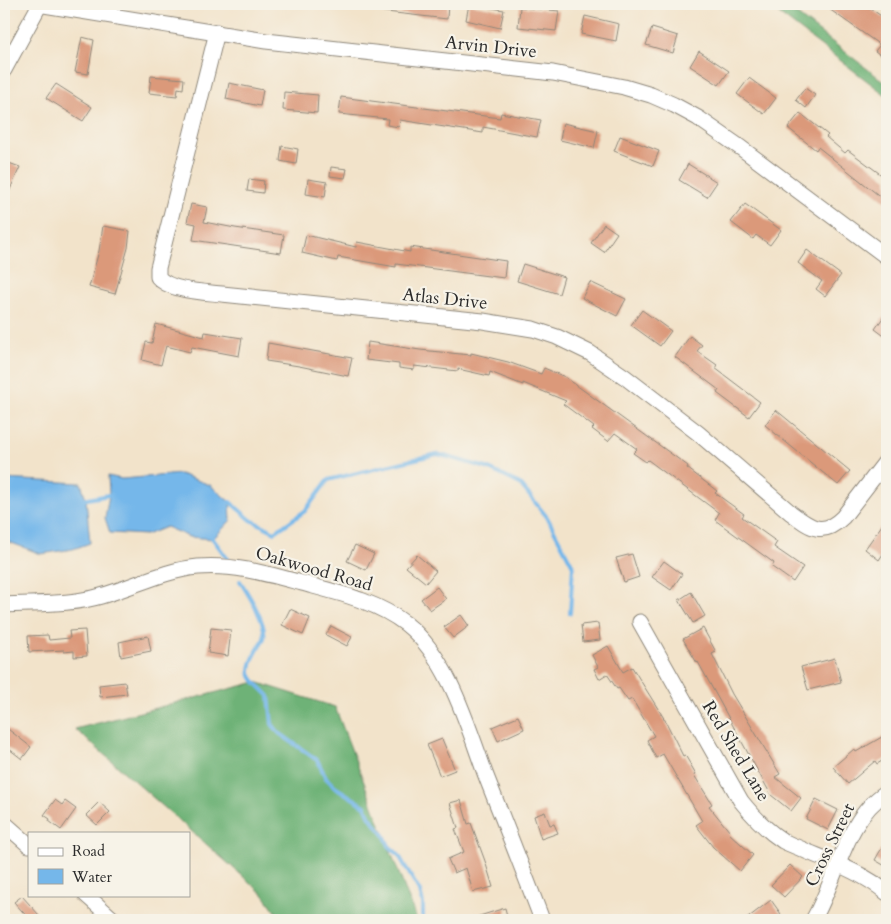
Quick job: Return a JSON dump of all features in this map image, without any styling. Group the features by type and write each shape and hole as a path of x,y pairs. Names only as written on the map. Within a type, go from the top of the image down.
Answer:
{"street":[{"name":"Arvin Drive","path":"39,4 266,41 553,73 624,87 651,95 698,118 887,257"},
{"path":"4,70 39,4"},
{"name":"Atlas Drive","path":"218,32 158,268 158,277 165,283 184,289 222,294 483,320 533,329 556,337 580,348 625,377 742,469 791,514 814,528 823,529 835,525 887,460"},
{"name":"Oakwood Road","path":"4,605 84,600 173,572 209,566 260,572 353,597 391,614 418,635 443,671 460,709 542,920"},
{"name":"Red Shed Lane","path":"640,622 741,800 753,816 785,842 838,865 878,885 887,893"},
{"name":"Cross Street","path":"813,920 862,815 876,799 887,792"},
{"path":"4,823 28,844"},
{"path":"87,896 114,920"}],"green space":[{"path":"766,4 783,4 887,84 887,96"},
{"path":"256,682 335,707 417,920 282,920 263,894 75,729"}],"water":[{"path":"180,474 210,485 230,502 231,520 213,539 189,537 166,527 146,535 110,533 105,518 109,495 108,476 122,479"},
{"path":"4,479 81,483 86,499 90,543 73,549 41,554 9,542 4,542"}],"building":[{"path":"364,4 448,4 447,19 363,9"},
{"path":"469,4 504,10 500,28 466,20"},
{"path":"822,4 864,4 887,20 887,60 875,51 880,45"},
{"path":"520,7 559,11 556,31 518,27"},
{"path":"585,16 619,24 616,41 581,34"},
{"path":"652,28 678,36 673,53 646,45"},
{"path":"82,37 94,40 88,74 75,72"},
{"path":"699,51 729,71 719,85 690,66"},
{"path":"151,76 184,79 183,89 178,88 177,96 149,93"},
{"path":"749,78 776,98 764,114 737,94"},
{"path":"229,83 263,90 260,106 226,99"},
{"path":"56,84 92,107 83,121 46,98"},
{"path":"805,88 815,95 806,108 796,100"},
{"path":"284,92 318,95 317,113 283,110"},
{"path":"341,97 500,118 501,113 541,120 537,137 483,127 483,133 400,120 399,127 387,125 388,119 339,114"},
{"path":"800,113 828,135 826,137 845,153 848,150 887,179 887,202 818,147 816,150 788,128"},
{"path":"563,123 598,131 594,148 560,140"},
{"path":"620,136 659,151 653,166 614,151"},
{"path":"282,146 298,149 296,164 280,161"},
{"path":"6,162 20,167 4,203 4,167"},
{"path":"688,164 717,182 707,197 679,180"},
{"path":"331,167 347,169 345,178 330,176"},
{"path":"249,179 264,181 263,193 247,191"},
{"path":"308,179 327,182 325,197 306,194"},
{"path":"191,204 207,207 204,222 284,235 281,253 193,240 196,224 187,222"},
{"path":"745,204 781,230 770,245 756,235 753,239 731,222"},
{"path":"604,224 617,233 604,252 591,243"},
{"path":"103,226 130,231 128,248 115,294 89,287 99,251"},
{"path":"306,235 356,247 357,242 410,252 410,247 506,261 504,278 396,264 396,267 338,257 337,261 302,253"},
{"path":"807,250 841,275 825,296 816,289 822,281 798,263"},
{"path":"523,264 564,277 559,294 517,281"},
{"path":"590,282 626,299 617,316 582,298"},
{"path":"642,310 671,331 660,346 631,325"},
{"path":"887,312 887,338 875,329"},
{"path":"156,324 204,337 205,332 242,338 239,356 192,347 190,352 166,346 161,365 142,360 146,342 152,343"},
{"path":"690,336 702,345 697,351 717,365 715,368 760,402 749,417 717,393 719,390 675,357"},
{"path":"368,342 420,350 471,355 471,353 508,362 541,374 544,368 565,377 688,466 687,468 717,491 715,493 744,514 742,517 777,542 774,547 803,567 793,582 772,567 774,563 715,520 719,513 648,460 646,462 633,453 637,449 615,433 608,441 592,429 594,427 563,404 566,401 490,372 489,376 458,369 458,371 414,366 414,370 399,368 399,364 366,360"},
{"path":"268,343 352,358 348,376 266,361"},
{"path":"776,410 850,471 838,485 765,425"},
{"path":"887,518 887,548 879,560 865,549"},
{"path":"355,545 374,554 366,570 347,561"},
{"path":"632,554 639,577 624,582 616,558"},
{"path":"417,555 436,571 426,583 406,567"},
{"path":"664,561 682,574 671,590 652,577"},
{"path":"437,587 446,599 430,610 421,599"},
{"path":"691,592 705,616 693,623 679,600"},
{"path":"290,609 310,618 303,635 282,625"},
{"path":"461,615 469,626 453,638 444,627"},
{"path":"598,623 600,640 583,642 581,625"},
{"path":"331,626 352,637 347,646 326,635"},
{"path":"211,628 231,630 228,656 208,653"},
{"path":"703,628 716,652 712,654 732,694 780,774 775,777 801,798 791,811 771,795 698,662 683,639"},
{"path":"85,630 87,656 74,657 74,651 64,652 64,650 29,652 28,636 48,635 49,640 70,638 69,631"},
{"path":"148,636 151,651 121,657 119,642"},
{"path":"608,646 623,672 632,667 665,720 683,756 685,755 696,774 694,775 712,804 709,806 729,833 753,855 740,871 713,847 696,825 702,821 663,754 656,758 647,740 654,736 632,699 628,701 607,674 599,679 594,669 598,667 592,655"},
{"path":"835,658 841,682 808,690 801,667"},
{"path":"125,682 127,694 100,697 99,685"},
{"path":"518,716 524,729 498,741 492,727"},
{"path":"4,726 31,747 22,759 4,745"},
{"path":"887,734 887,758 877,764 875,761 848,784 833,767 854,749 856,752"},
{"path":"442,739 455,770 440,776 427,745"},
{"path":"816,799 838,810 828,830 806,819"},
{"path":"55,800 62,805 65,801 76,809 61,830 44,815"},
{"path":"461,800 468,824 471,823 493,887 473,892 466,868 454,873 448,859 464,852 455,829 458,828 450,803"},
{"path":"99,802 110,812 97,825 86,815"},
{"path":"545,812 550,825 554,824 558,833 541,839 534,816"},
{"path":"887,839 887,867 875,860"},
{"path":"790,865 803,877 784,897 771,885"},
{"path":"22,896 39,915 34,920 30,920 14,902"},
{"path":"771,900 781,914 773,920 745,920"},
{"path":"505,908 508,920 473,920 473,918"}],"waterway":[{"path":"227,503 230,502 251,520 275,532 305,511 328,480 437,454 487,468 520,484 547,517 573,566 570,613"},
{"path":"82,500 109,495 112,497"},
{"path":"210,535 227,558"},
{"path":"240,581 263,625 264,638 250,667 250,672 254,681 269,696 272,724 279,733 317,760 326,778 335,787 365,806 389,846 398,854 420,892 423,903 423,920"}]}
